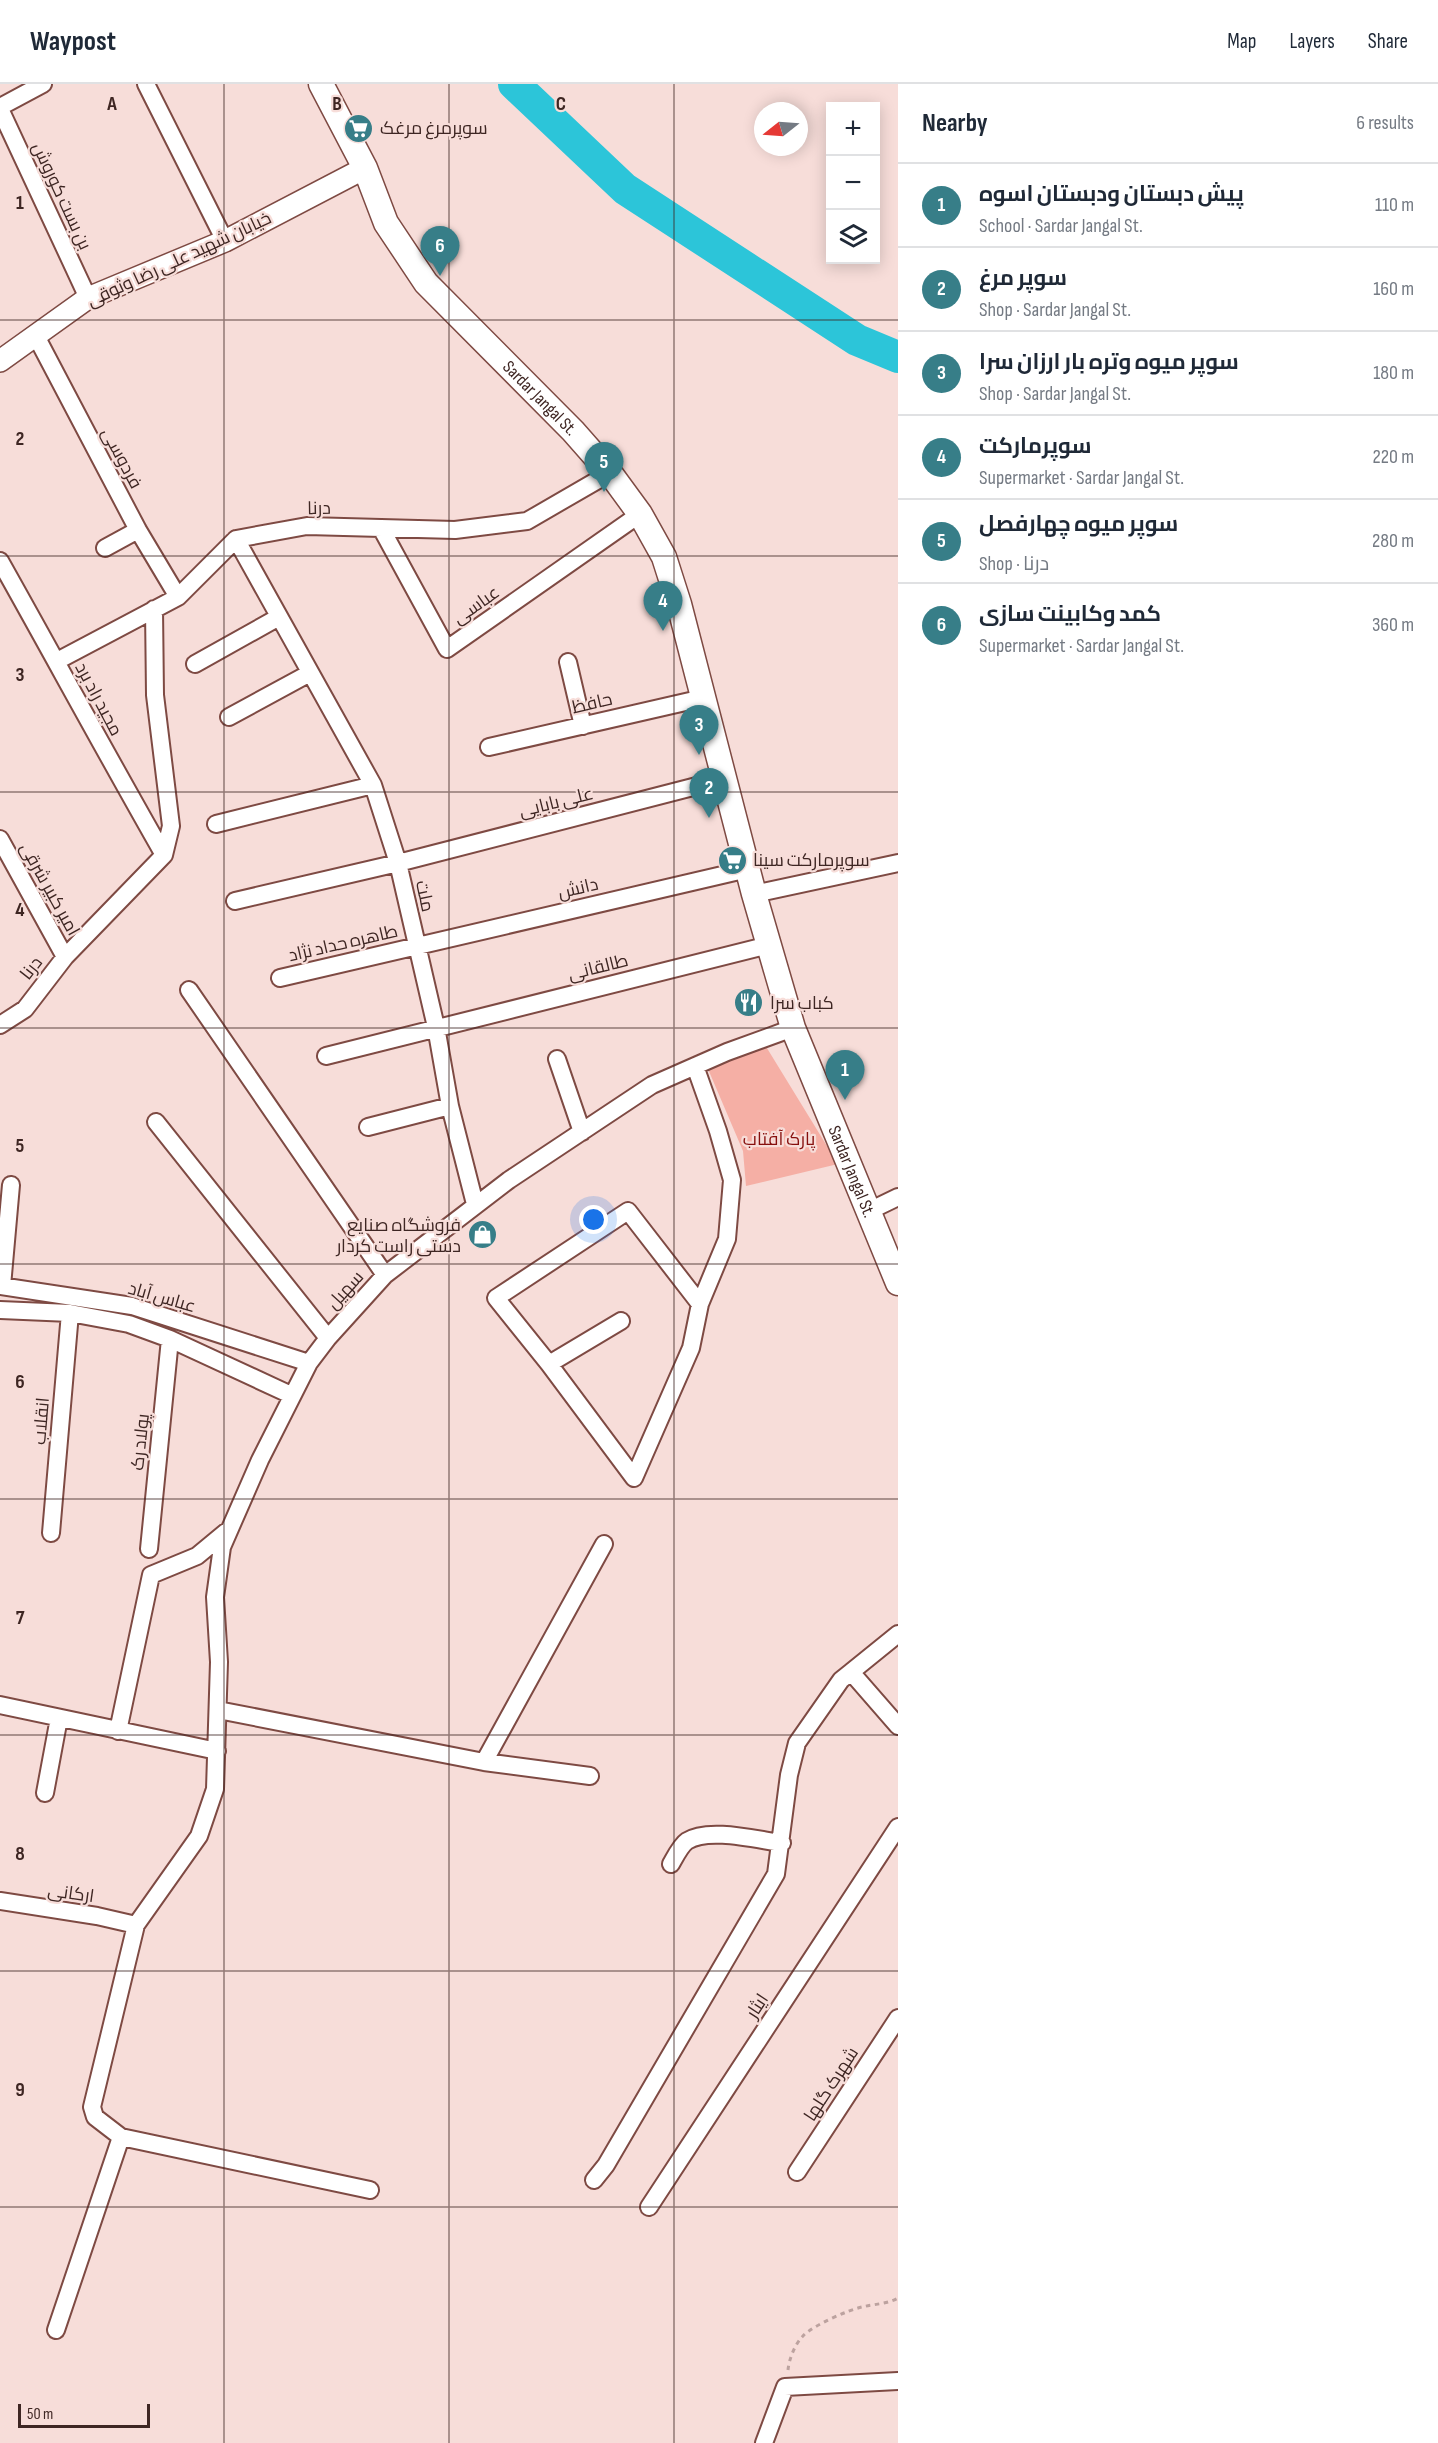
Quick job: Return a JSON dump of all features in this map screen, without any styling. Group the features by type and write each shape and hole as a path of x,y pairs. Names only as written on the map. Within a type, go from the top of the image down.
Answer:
{"main road":[{"name":"Sardar Jangal St.","path":"321,84 365,168 386,223 426,283 573,431 610,473 640,514 664,557 679,604 754,894 793,1028 898,1283"}],"street":[{"path":"0,108 43,84"},
{"path":"146,84 225,241"},
{"name":"بن بست کوروش","path":"0,108 88,298"},
{"name":"خیابان شهید علی رضا وثوقی","path":"0,361 88,298 225,241 365,168"},
{"name":"فردوسی","path":"36,336 138,530 178,597"},
{"name":"درنا","path":"236,539 307,526 455,530 526,521 610,473"},
{"name":"عباسی","path":"381,528 447,649 640,514"},
{"path":"105,548 138,530"},
{"path":"57,661 178,597 236,539"},
{"name":"ملت","path":"236,539 373,785 398,863 436,1027 450,1106 475,1204"},
{"name":"مجید راد برد","path":"0,561 164,855"},
{"path":"154,609 155,695 171,826 164,855"},
{"path":"195,664 279,617"},
{"path":"568,662 582,726"},
{"path":"229,717 310,673"},
{"name":"حافظ","path":"489,747 703,698"},
{"name":"علی بابایی","path":"235,901 398,863 724,778"},
{"path":"216,824 373,785"},
{"name":"امیر کبیر شرقی","path":"0,839 65,957"},
{"name":"درنا","path":"0,1025 25,1009 65,957 164,855"},
{"path":"754,894 898,863"},
{"name":"دانش","path":"416,946 748,868"},
{"name":"طالقانی","path":"326,1056 769,945"},
{"name":"طاهره حداد نژاد","path":"280,978 416,946"},
{"path":"189,990 385,1275"},
{"name":"سهیل","path":"136,1925 199,1836 215,1789 219,1662 215,1597 222,1547 291,1395 309,1363 328,1338 385,1275 475,1204 652,1085 793,1028"},
{"path":"557,1059 582,1132"},
{"path":"695,1066 718,1131 732,1180 727,1239 700,1304 691,1347 634,1478 549,1364 495,1298 628,1211 700,1304"},
{"path":"368,1127 450,1106"},
{"path":"156,1122 328,1338"},
{"path":"1,1286 12,1185"},
{"path":"867,1212 898,1197"},
{"name":"عباس آباد","path":"1,1286 132,1306 309,1363"},
{"name":"عباس آباد","path":"0,1310 70,1313 129,1324 170,1339 291,1395"},
{"name":"انقلاب","path":"51,1533 70,1313"},
{"path":"549,1364 621,1321"},
{"name":"پولاد رک","path":"149,1549 170,1339"},
{"path":"118,1731 151,1575 197,1556 227,1532"},
{"path":"484,1762 604,1544"},
{"path":"594,2180 606,2165 776,1875 782,1843 789,1775 797,1743 841,1680 898,1634"},
{"path":"851,1672 898,1726"},
{"path":"0,1706 217,1751"},
{"path":"218,1710 484,1762 590,1776"},
{"path":"45,1793 59,1718"},
{"name":"ایثار","path":"649,2207 898,1827"},
{"path":"671,1864 686,1841 701,1836 717,1835 782,1843"},
{"name":"ارکانی","path":"0,1901 97,1916 136,1925"},
{"path":"136,1925 92,2108 95,2117 121,2137 370,2190"},
{"name":"شهرک گلها","path":"797,2172 898,2018"},
{"path":"56,2330 121,2137"},
{"path":"764,2443 785,2387 898,2381"}],"path":[{"path":"785,2387 789,2361 803,2336 834,2317 851,2310 898,2298"},
{"path":"893,2301 898,2304"}],"green space":[{"name":"پارک آفتاب","path":"762,1040 838,1164 746,1186 743,1151 708,1069 727,1052"}],"waterway":[{"path":"514,84 625,189 857,340 898,357"}],"place":[{"name":"سوپرمرغ مرغک","path":"359,128"},
{"name":"کمد وکابینت سازی","path":"440,276"},
{"name":"سوپر میوه چهارفصل","path":"604,492"},
{"name":"سوپرمارکت","path":"663,631"},
{"name":"سوپر میوه وتره بار ارزان سرا","path":"699,755"},
{"name":"سوپر مرغ","path":"709,818"},
{"name":"سوپرمارکت سینا","path":"732,860"},
{"name":"کباب سرا","path":"749,1003"},
{"name":"پیش دبستان ودبستان اسوه","path":"845,1100"},
{"name":"فروشگاه صنایع دستی راست کردار","path":"482,1235"}]}
